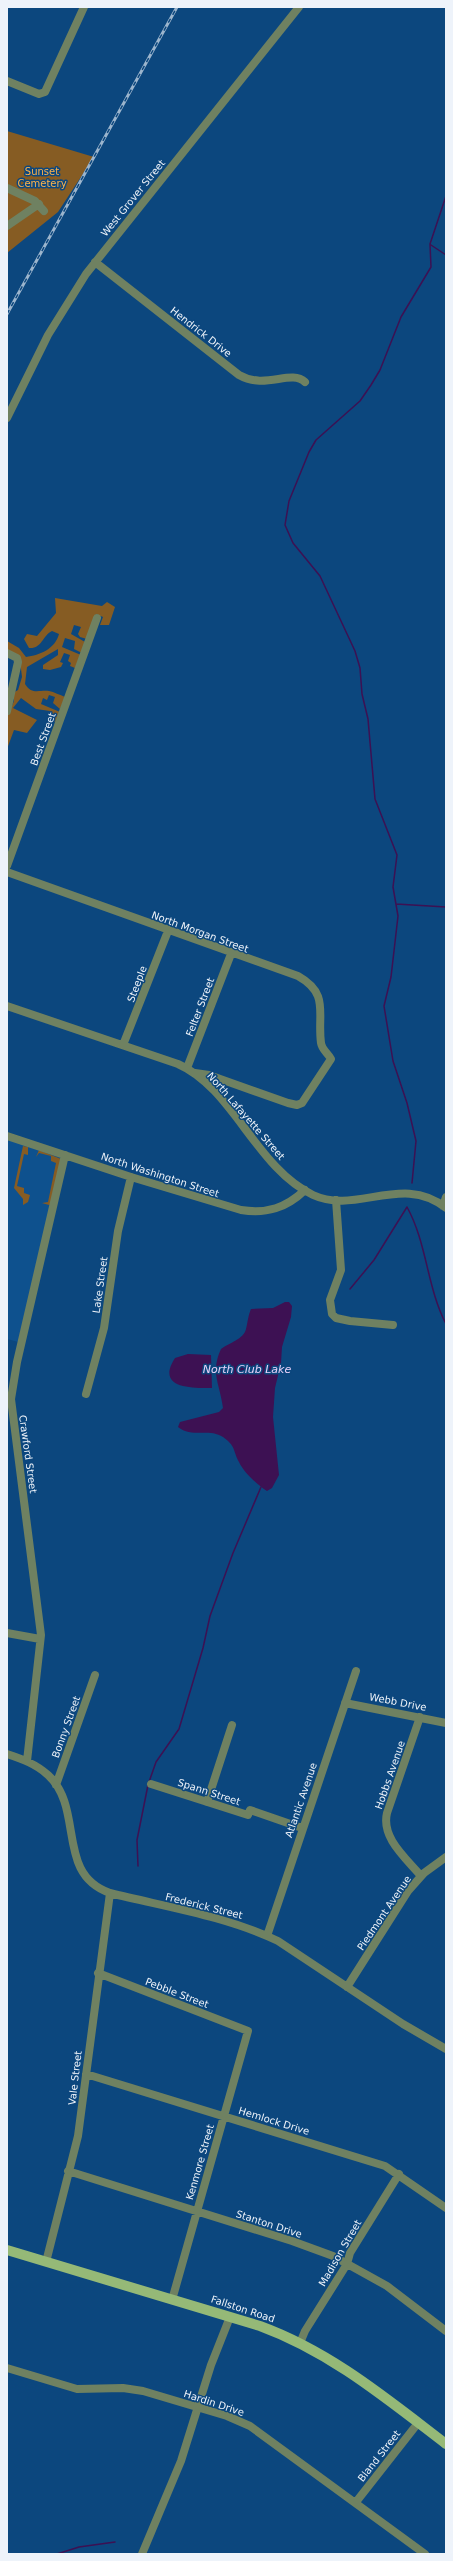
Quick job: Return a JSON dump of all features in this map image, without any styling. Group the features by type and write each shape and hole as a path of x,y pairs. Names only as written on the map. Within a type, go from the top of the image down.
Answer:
{"main road":[{"name":"Fallston Road","path":"7,2250 230,2317 300,2343 342,2366 446,2444"}],"street":[{"path":"7,81 39,94 45,92 84,7"},
{"name":"West Grover Street","path":"7,418 48,335 95,262 299,7"},
{"path":"7,188 30,198 41,208 7,226"},
{"name":"Hendrick Drive","path":"95,262 239,375 258,382 276,381 292,376 299,376 305,382"},
{"name":"Best Street","path":"7,866 97,618"},
{"path":"7,653 17,658 18,662 7,710"},
{"name":"North Morgan Street","path":"7,872 231,954 298,976 314,988 320,1004 322,1048 331,1059 306,1099 297,1105 209,1075 195,1073"},
{"name":"Steeple","path":"123,1045 168,931"},
{"name":"Felter Street","path":"187,1068 231,954"},
{"name":"North Lafayette Street","path":"7,1006 187,1068 195,1073 215,1093 270,1160 304,1190 320,1197 336,1200 404,1193 423,1197 444,1207"},
{"name":"North Washington Street","path":"7,1136 228,1207 255,1212 268,1211 288,1204 304,1190"},
{"name":"Crawford Street","path":"27,1761 40,1639 16,1434 11,1407 12,1388 65,1155"},
{"name":"Lake Street","path":"86,1394 104,1328 118,1231 131,1177"},
{"path":"444,1207 446,1197"},
{"path":"336,1200 340,1270 330,1300 332,1314 336,1318 350,1321 393,1325"},
{"path":"7,1435 16,1434"},
{"path":"7,1633 40,1639"},
{"name":"Atlantic Avenue","path":"267,1936 302,1828 356,1671"},
{"name":"Bonny Street","path":"56,1785 95,1675"},
{"name":"Webb Drive","path":"346,1702 420,1716 446,1723"},
{"name":"Hobbs Avenue","path":"420,1716 387,1813 386,1827 390,1838 421,1876"},
{"path":"207,1802 232,1725"},
{"name":"Frederick Street","path":"7,1754 27,1761 48,1775 56,1785 66,1810 80,1870 92,1885 110,1893 237,1924 267,1936 446,2049"},
{"name":"Spann Street","path":"151,1784 248,1815 250,1810 302,1828"},
{"name":"Piedmont Avenue","path":"347,1987 408,1891 421,1876 446,1857"},
{"name":"Vale Street","path":"46,2262 78,2136 98,1973 110,1893"},
{"name":"Pebble Street","path":"98,1973 248,2031"},
{"name":"Kenmore Street","path":"172,2300 248,2031"},
{"name":"Hemlock Drive","path":"86,2074 372,2161 399,2174 446,2208"},
{"name":"Stanton Drive","path":"68,2171 292,2241 333,2256 387,2286 446,2331"},
{"name":"Madison Street","path":"300,2343 305,2331 347,2264 350,2253 399,2174"},
{"path":"142,2554 181,2462 211,2365 230,2317"},
{"name":"Hardin Drive","path":"7,2368 77,2389 123,2388 144,2391 250,2426 356,2502 425,2554"},
{"name":"Bland Street","path":"356,2502 418,2422"}],"shaded area":[{"path":"7,1136 65,1155 22,1343 7,1339"}],"green space":[{"name":"Sunset Cemetery","path":"7,131 94,157 58,212 7,253"},
{"path":"55,598 102,606 107,602 115,607 109,625 100,625 103,617 96,614 87,639 80,637 78,634 81,627 74,625 71,634 85,642 82,653 74,649 75,641 65,638 62,647 81,655 75,668 70,666 71,663 68,661 70,655 64,653 60,662 63,663 61,667 50,670 43,669 43,665 58,655 58,649 27,667 25,684 30,690 49,691 65,697 60,709 53,703 55,697 49,695 47,700 43,698 41,704 60,712 55,722 48,720 50,711 36,709 21,698 13,708 37,720 27,733 14,730 7,749 7,717 14,701 13,693 18,690 22,677 20,661 7,651 7,641 19,648 26,657 42,653 54,644 59,634 52,631 33,648 29,648 24,639 27,634 37,636 56,613"},
{"path":"23,1146 28,1147 28,1155 24,1154 17,1186 24,1188 24,1193 30,1195 28,1202 23,1205 23,1199 14,1188"},
{"path":"39,1150 61,1159 51,1204 49,1205 42,1203 48,1202 56,1163 51,1161 51,1156 39,1153 36,1157"}],"water":[{"name":"North Club Lake","path":"285,1302 289,1302 292,1306 291,1317 282,1347 281,1363 275,1388 273,1417 279,1475 272,1488 267,1491 244,1470 232,1446 223,1437 212,1433 189,1432 178,1427 180,1422 219,1412 223,1408 216,1372 216,1365 221,1349 242,1336 245,1332 251,1309 273,1308"},
{"name":"North Club Lake","path":"188,1354 211,1355 212,1388 187,1387 179,1385 173,1381 170,1376 170,1368 175,1358"}],"waterway":[{"path":"412,1183 416,1141 407,1103 393,1061 384,1006 391,977 398,916 393,887 397,855 375,799 368,719 362,694 360,668 355,651 320,576 293,543 285,525 289,501 309,452 316,440 360,401 371,385 380,370 401,317 431,267 430,244 446,196"},
{"path":"431,245 446,255"},
{"path":"396,904 446,907"},
{"path":"350,1289 374,1260 407,1207 419,1235 435,1296 446,1324"},
{"path":"149,1782 156,1762 179,1729 203,1648 210,1616 233,1553 261,1487"},
{"path":"138,1866 137,1840 148,1785"},
{"path":"57,2554 79,2547 115,2542"}],"railway":[{"path":"7,314 177,7"}]}
